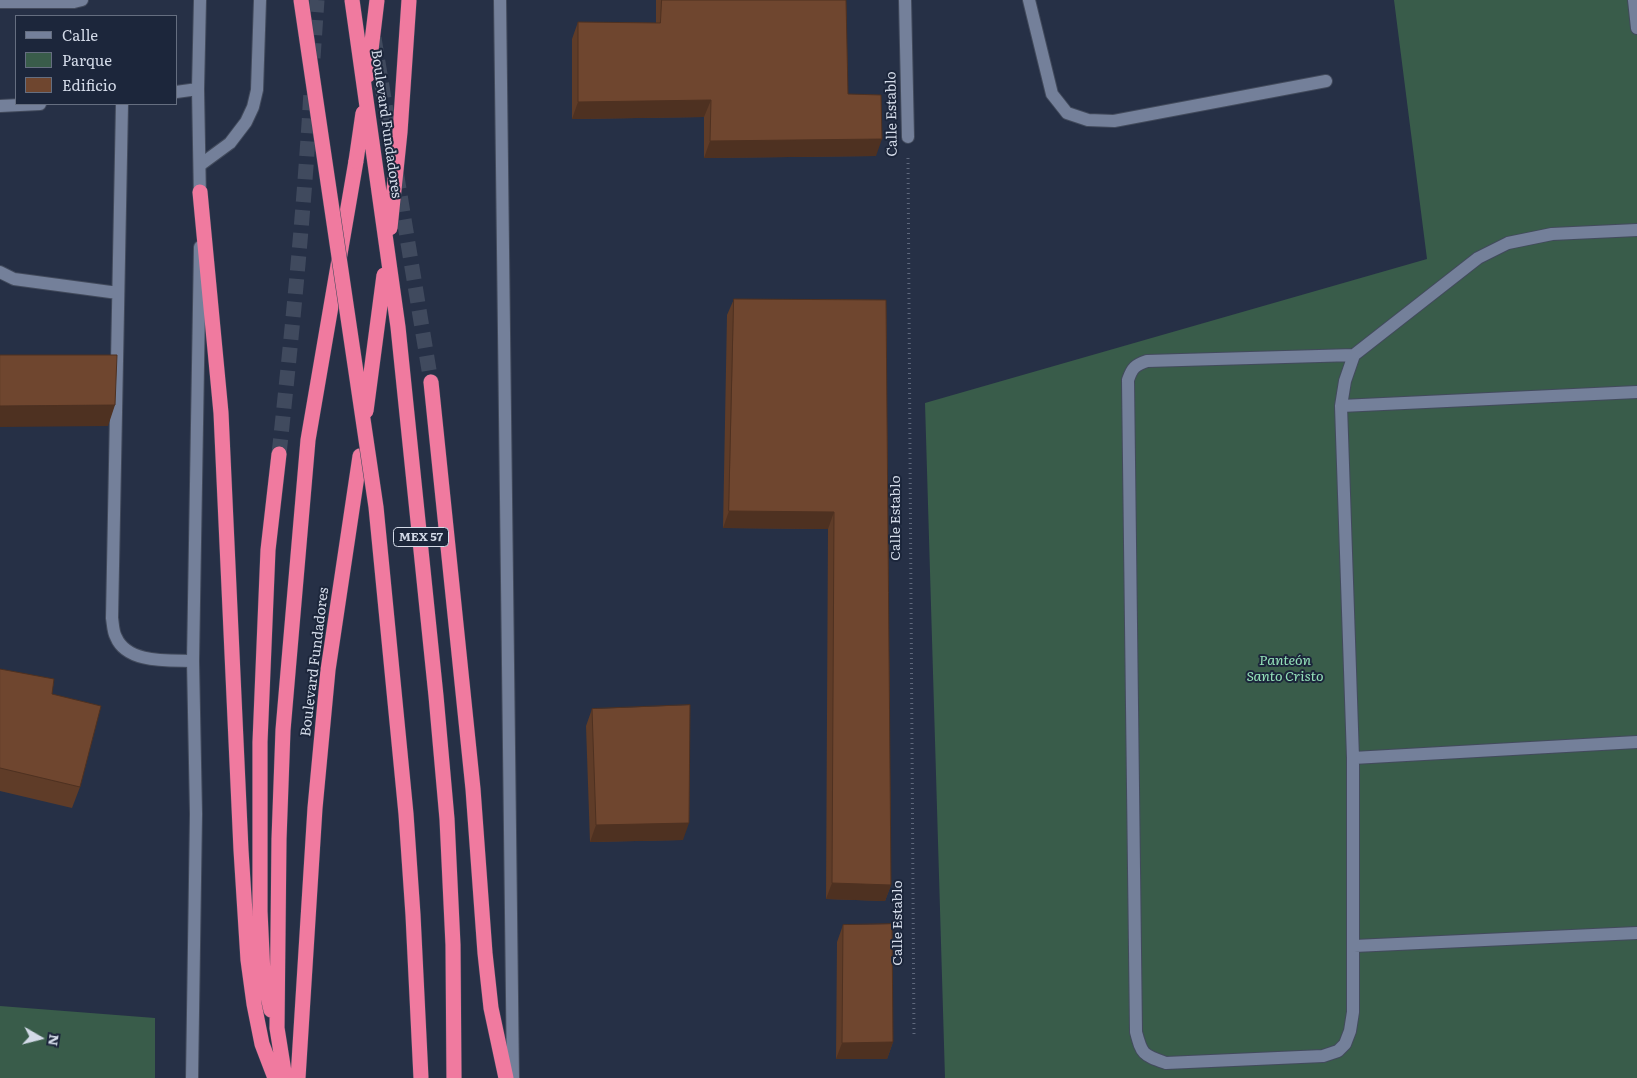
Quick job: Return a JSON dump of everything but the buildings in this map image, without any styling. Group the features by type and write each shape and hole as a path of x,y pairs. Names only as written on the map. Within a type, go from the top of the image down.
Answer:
{"highway":[{"path":"300,0 376,507 406,814 421,1078"},
{"name":"Boulevard Fundadores","path":"352,0 398,327 436,686 447,819 452,916 454,1078"},
{"path":"277,1028 279,839 283,730 308,440 356,161 377,0"},
{"name":"Boulevard Fundadores","path":"298,1078 315,808 326,690 381,306 398,152 409,0"},
{"path":"200,192 221,413 241,850 248,960 262,1044 275,1078"},
{"path":"431,382 473,789 485,953 492,1008 506,1078"},
{"path":"279,454 268,550 260,751 260,911 263,965 269,1003 277,1028 285,1078"}],"main road":[{"path":"0,2 74,2 82,0"},
{"path":"192,1078 196,814 194,661 200,192 198,89 200,0"},
{"path":"200,165 230,143 246,122 254,107 257,90 260,0"},
{"path":"500,0 513,1078"},
{"name":"Calle Establo","path":"905,0 908,137"},
{"path":"1029,0 1052,94 1067,113 1088,120 1114,120 1326,81"},
{"path":"1634,0 1637,28"},
{"path":"178,92 198,89"},
{"path":"0,106 20,105"},
{"path":"122,105 112,618 116,638 124,648 137,657 194,661"},
{"path":"1354,356 1147,361 1136,364 1128,380 1136,1032 1140,1049 1148,1057 1166,1063 1323,1056 1338,1051 1345,1044 1350,1031 1353,1012 1354,946 1353,758 1341,406 1345,381 1354,356 1478,258 1508,243 1552,234 1637,230"},
{"path":"0,272 14,279 118,293"},
{"path":"1341,406 1637,392"},
{"path":"1353,758 1637,742"},
{"path":"1354,946 1637,933"}],"path":[{"name":"Calle Establo","path":"908,137 914,1036"}],"green space":[{"name":"Panteón Santo Cristo","path":"1394,0 1637,0 1637,1078 945,1078 925,403 1427,259"},
{"path":"0,1006 155,1018 155,1078 0,1078"}],"tunnel":[{"path":"313,58 317,0"},
{"path":"374,38 431,382"},
{"path":"279,454 305,182 311,91"}]}
